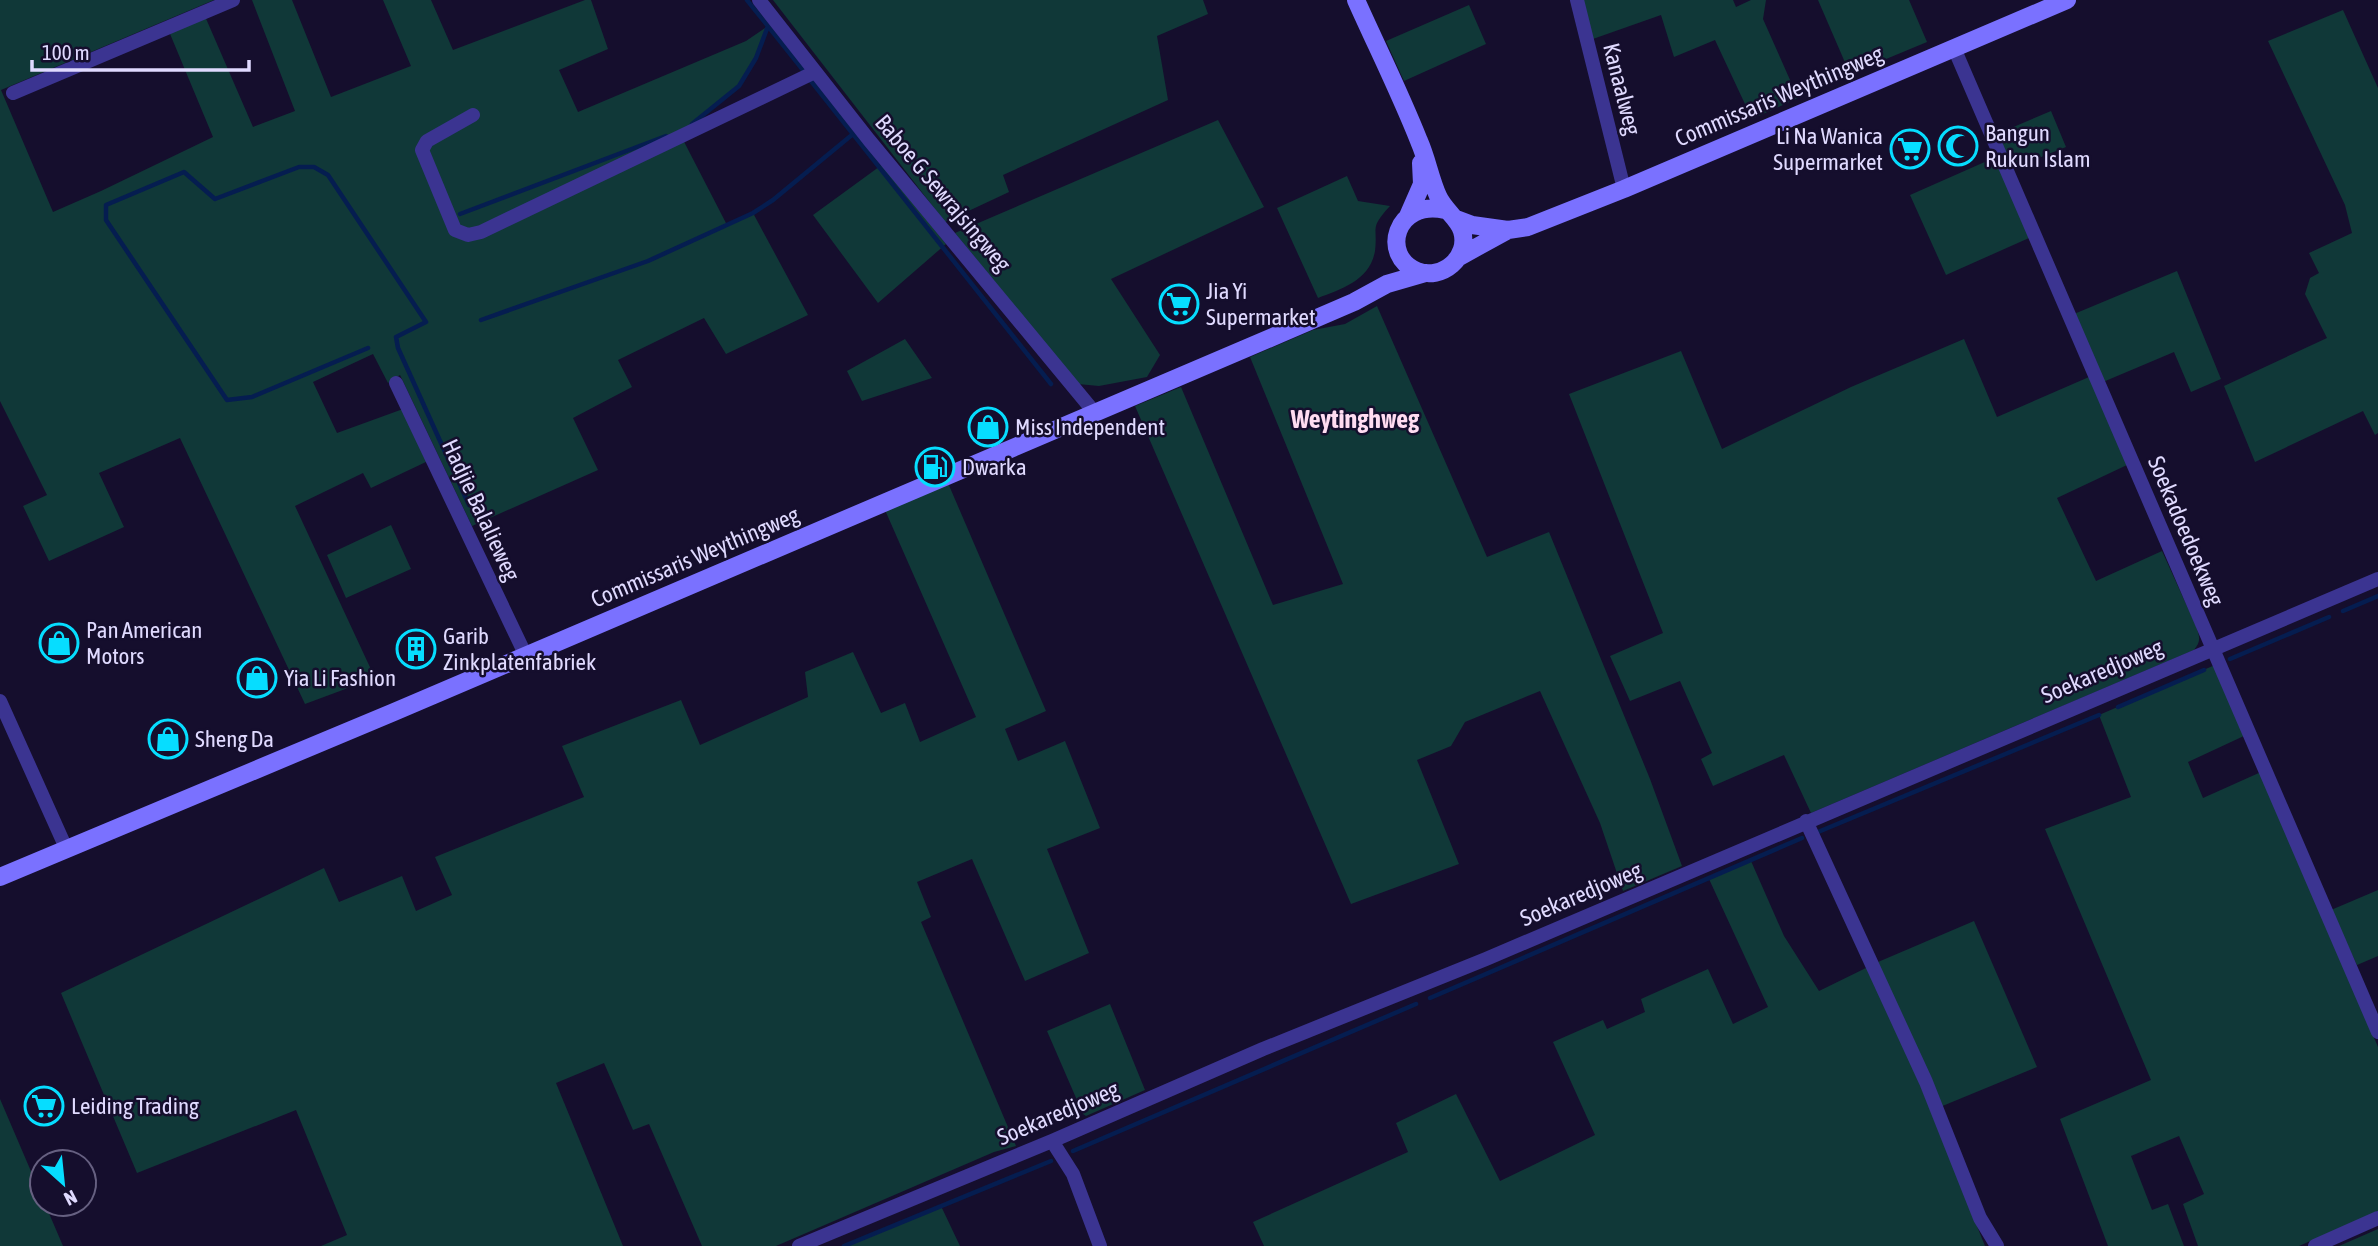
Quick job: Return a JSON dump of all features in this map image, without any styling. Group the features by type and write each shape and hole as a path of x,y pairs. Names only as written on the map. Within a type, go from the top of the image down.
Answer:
{"main road":[{"path":"1356,0 1420,142 1438,196 1462,231 1463,244 1459,257 1445,270 1425,273 1407,264 1397,246 1400,227 1417,200 1422,184 1420,142"},
{"name":"Commissaris Weythingweg","path":"1450,215 1472,225 1508,230 1528,227 1624,189 2067,0"},
{"path":"1408,216 1423,208 1450,215"},
{"name":"Commissaris Weythingweg","path":"1459,257 1508,230"},
{"name":"Commissaris Weythingweg","path":"1368,296 1388,274 1397,246"},
{"name":"Commissaris Weythingweg","path":"0,877 1095,414 1368,296 1387,284 1425,273"}],"street":[{"path":"13,93 233,0"},
{"name":"Baboe G Sewrajsingweg","path":"759,0 1095,414"},
{"name":"Kanaalweg","path":"1577,0 1624,189"},
{"name":"Soekadoedoekweg","path":"1954,48 2378,1032"},
{"path":"473,115 427,141 422,150 455,230 468,235 481,232 815,72"},
{"name":"Hadjie Balalieweg","path":"396,383 526,656"},
{"name":"Soekaredjoweg","path":"799,1246 1052,1141 1263,1049 1486,959 2378,579"},
{"path":"0,701 66,848"},
{"path":"1807,821 1926,1082 1980,1217 1997,1246"},
{"path":"1052,1141 1073,1174 1100,1246"},
{"path":"2315,1246 2378,1218"}],"green space":[{"path":"0,0 214,0 1,90 53,212 213,137 168,29 204,14 253,127 295,111 252,0 292,0 331,97 411,66 383,0 431,0 453,50 591,0 608,49 559,70 578,112 746,41 768,26 756,58 739,86 688,128 679,132 727,225 753,213 808,315 726,354 704,318 618,360 632,387 573,418 598,470 472,526 400,375 388,383 373,354 313,382 337,433 403,409 428,461 371,488 363,473 295,506 375,678 305,704 180,438 99,473 124,527 49,561 23,506 47,495 0,401"},
{"path":"773,0 1203,0 1208,14 1157,36 1168,100 1003,175 1009,192 945,222"},
{"path":"1581,0 1733,0 1736,7 1751,0 1766,0 1763,19 1798,98 1752,119 1715,40 1674,57 1661,15 1590,40"},
{"path":"1818,0 1909,0 1927,42 1850,74"},
{"path":"1469,5 1486,44 1404,81 1386,41"},
{"path":"2343,10 2378,88 2378,433 2375,435 2363,411 2255,462 2224,386 2327,338 2305,294 2310,278 2319,273 2309,253 2352,233 2345,205 2268,41"},
{"path":"2051,111 2066,147 2012,169 1997,134"},
{"path":"1218,120 1264,207 1111,279 1160,355 1147,377 1099,386 1078,384 955,233"},
{"path":"1996,157 2029,238 1946,275 1910,195"},
{"path":"883,164 946,244 878,303 813,215"},
{"path":"1347,176 1358,201 1390,206 1377,224 1375,251 1367,269 1354,282 1318,298 1277,208"},
{"path":"2177,271 2221,379 2191,392 2174,352 2103,382 2074,314"},
{"path":"1377,306 1487,557 1549,532 1650,779 1682,866 1623,891 1600,823 1540,691 1465,722 1451,746 1417,760 1459,864 1351,904 1135,406 1181,387 1273,605 1343,584 1250,357 1313,330 1345,324"},
{"path":"905,339 932,378 862,401 847,371"},
{"path":"1964,339 1997,417 2089,377 2127,465 2057,498 2096,581 2162,551 2196,626 2198,644 2194,650 1811,813 1784,755 1713,786 1701,759 1712,753 1680,681 1630,701 1610,656 1663,633 1569,394 1681,351 1722,449 1851,387"},
{"path":"948,483 1046,711 1005,729 1018,761 1065,741 1100,828 1047,849 1089,953 1025,981 972,859 917,882 931,917 921,922 1016,1146 994,1152 776,1246 702,1246 649,1124 633,1130 604,1063 556,1083 623,1246 321,1246 347,1235 296,1110 137,1173 61,993 324,868 339,902 402,876 416,911 452,895 435,857 584,797 562,746 681,700 700,745 808,697 805,672 853,652 881,713 905,703 920,742 976,717 885,510"},
{"path":"391,525 411,569 346,598 327,555"},
{"path":"2215,665 2246,735 2188,762 2203,798 2261,772 2378,1047 2378,1211 2299,1246 2198,1246 2183,1204 2204,1194 2179,1136 2131,1156 2152,1210 2168,1204 2184,1246 2108,1246 2060,1119 2151,1080 2045,829 2131,797 2099,715"},
{"path":"1751,861 1784,936 1819,991 1868,967 1919,1082 1985,1246 1264,1246 1253,1222 1408,1152 1396,1123 1456,1094 1500,1181 1595,1135 1553,1042 1603,1020 1607,1029 1645,1012 1641,999 1708,969 1733,1024 1768,1007 1709,879"},
{"path":"2378,890 2378,956 2357,965 2331,910"},
{"path":"1974,921 2037,1067 1940,1107 1878,962"},
{"path":"1110,1004 1145,1090 1086,1116 1047,1031"},
{"path":"0,1099 28,1164 28,1218 51,1218 63,1246 0,1246"},
{"path":"941,1206 960,1246 844,1246"},
{"path":"2378,1229 2378,1246 2339,1246"}],"waterway":[{"path":"747,0 803,70"},
{"path":"692,124 739,86 756,58 768,26"},
{"path":"811,81 1051,384"},
{"path":"481,320 648,261 753,213 773,200 853,134"},
{"path":"460,214 666,136"},
{"path":"368,348 252,397 227,400 106,220 106,205 184,172 215,199 299,167 314,167 328,175 426,322 396,337 398,348 469,505"},
{"path":"2343,611 2378,596"},
{"path":"2230,659 2329,617"},
{"path":"2118,707 2204,670"},
{"path":"1818,832 2099,715"},
{"path":"1430,998 1802,838"},
{"path":"1073,1151 1416,1004"},
{"path":"844,1246 1051,1161"}],"place":[{"name":"Bangun Rukun Islam","path":"1958,146"},
{"name":"Li Na Wanica Supermarket","path":"1910,149"},
{"name":"Jia Yi Supermarket","path":"1179,304"},
{"name":"Miss Independent","path":"988,427"},
{"name":"Dwarka","path":"935,467"},
{"name":"Pan American Motors","path":"59,643"},
{"name":"Garib Zinkplatenfabriek","path":"416,649"},
{"name":"Yia Li Fashion","path":"257,678"},
{"name":"Sheng Da","path":"168,739"},
{"name":"Leiding Trading","path":"44,1106"}],"district":[{"name":"Weytinghweg","path":"1355,419"}]}
